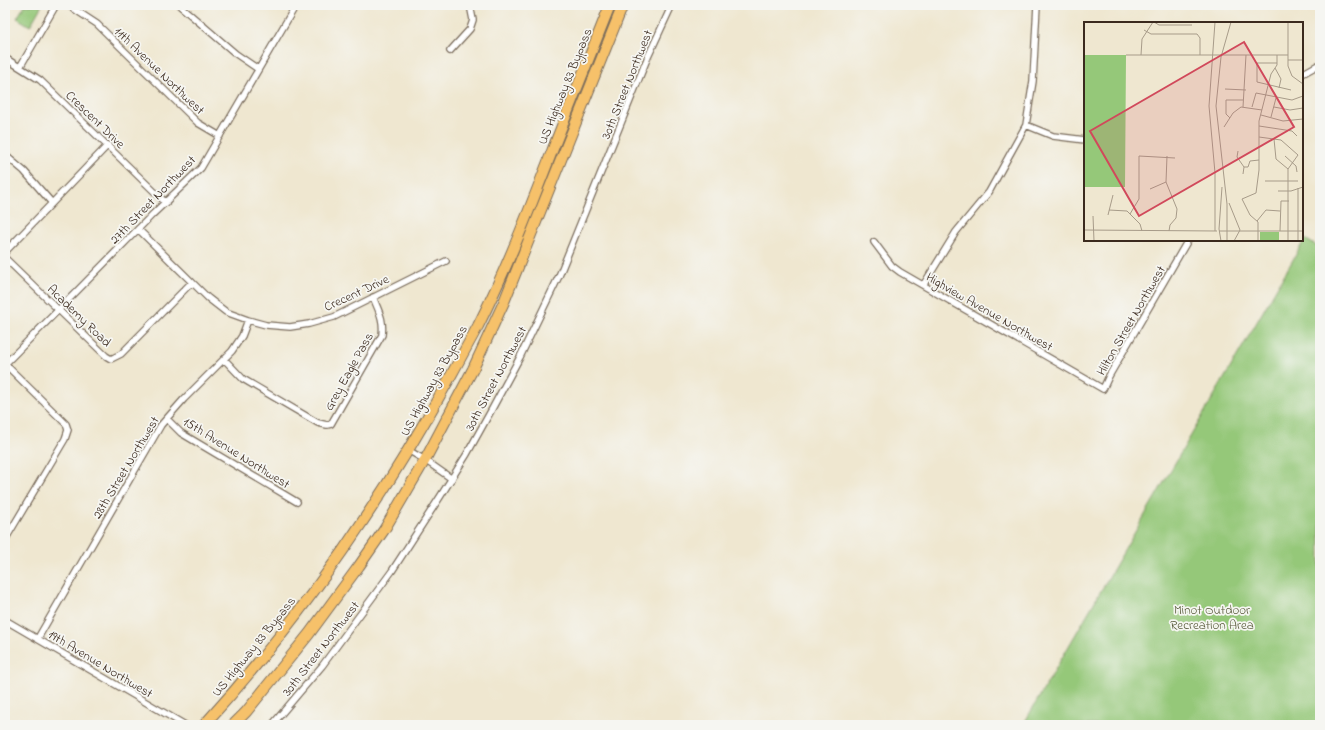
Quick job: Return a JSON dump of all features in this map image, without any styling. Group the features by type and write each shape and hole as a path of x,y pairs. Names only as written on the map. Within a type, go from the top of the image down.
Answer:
{"highway":[{"name":"US Highway 83 Bypass","path":"204,725 287,626 351,539 422,428 477,327 501,277 520,234 610,5"},
{"name":"US Highway 83 Bypass","path":"234,725 309,634 359,566 384,530 425,460 470,375 504,302 623,5"}],"street":[{"path":"20,67 56,5"},
{"name":"11th Avenue Northwest","path":"68,5 97,24 198,123 220,136"},
{"path":"179,5 236,54 258,69"},
{"name":"27th Street Northwest","path":"5,364 138,229 201,168 296,5"},
{"path":"450,51 470,30 473,20 470,5"},
{"name":"30th Street Northwest","path":"272,725 322,666 406,551 452,479 481,428 516,364 559,276 647,59 672,5"},
{"path":"924,284 956,232 989,192 1026,125 1033,81 1037,5"},
{"name":"Crescent Drive","path":"5,58 40,80 166,203"},
{"path":"1303,73 1320,64"},
{"path":"1026,125 1053,136 1084,140"},
{"path":"5,252 108,146"},
{"path":"5,155 24,171 52,203"},
{"name":"Crecent Drive","path":"138,229 208,298 226,312 266,325 290,327 310,324 334,317 446,261"},
{"name":"Hilton Street Northwest","path":"1103,389 1109,376 1187,241"},
{"name":"Highview Avenue Northwest","path":"874,242 892,266 900,272 924,284 1103,389"},
{"name":"Academy Road","path":"5,258 106,356 111,359 121,354 192,282"},
{"name":"Grey Eagle Pass","path":"224,359 243,379 318,423 327,425 331,424 382,335 383,325 381,316 373,297"},
{"name":"28th Street Northwest","path":"38,638 161,425 184,399 232,352 242,336 248,320"},
{"path":"5,364 66,424 68,430 65,439 5,540"},
{"name":"15th Avenue Northwest","path":"167,419 181,433 297,502"},
{"path":"408,450 452,479"},
{"name":"19th Avenue Northwest","path":"5,620 185,725"}],"green space":[{"path":"25,5 42,5 30,26 17,18"},
{"name":"Minot Outdoor Recreation Area","path":"1305,239 1320,248 1320,725 1023,725"}]}
